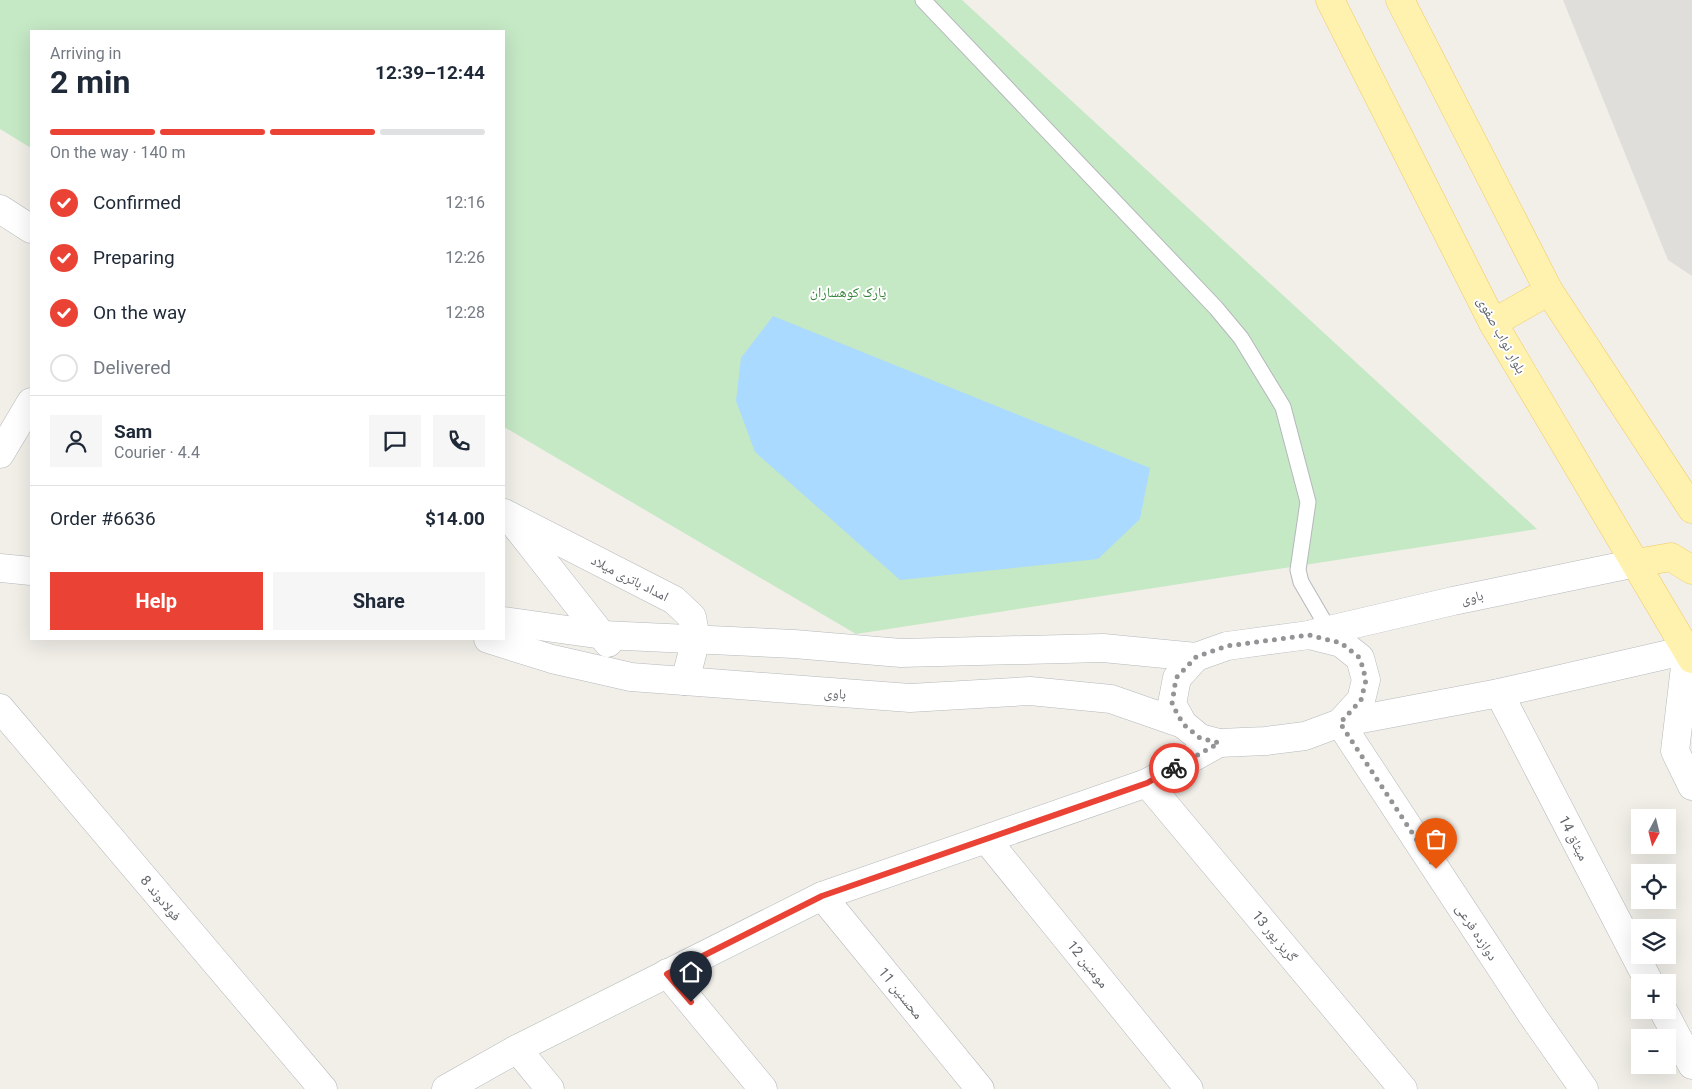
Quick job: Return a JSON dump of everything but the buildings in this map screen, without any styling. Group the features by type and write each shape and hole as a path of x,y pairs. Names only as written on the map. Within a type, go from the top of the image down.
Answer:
{"main road":[{"name":"بلوار نواب صفوی","path":"1330,0 1493,323 1689,654"},
{"path":"1400,0 1549,290 1692,509"},
{"path":"1493,323 1549,290"},
{"path":"1636,563 1671,557 1692,570"}],"street":[{"path":"0,208 30,228"},
{"path":"0,454 30,404"},
{"name":"امداد باتری میلاد","path":"505,514 603,635 631,677"},
{"name":"امداد باتری میلاد","path":"505,514 674,600 692,617 696,639 686,681"},
{"name":"باوی","path":"1196,657 1227,646 1319,633 1453,601 1636,563"},
{"path":"0,568 30,571"},
{"path":"505,622 603,635 794,644 901,653 1103,648 1196,657"},
{"path":"1319,633 1341,643 1360,658 1366,680 1361,700 1340,723"},
{"name":"باوی","path":"491,640 552,659 631,677 910,698 1030,691 1111,699 1183,724"},
{"path":"1196,657 1176,678 1172,704 1183,724 1200,738 1219,743 1266,742 1305,736 1340,723 1689,654 1675,751 1692,786"},
{"name":"میثاق 14","path":"1499,693 1645,974"},
{"name":"فولادوند 8","path":"0,708 323,1089"},
{"name":"دوازده فرعی","path":"1340,723 1532,1016 1584,1089"},
{"path":"446,1089 517,1049 822,896 1147,783 1219,743"},
{"name":"گریز پور 13","path":"1147,783 1403,1089"},
{"name":"مومنین 12","path":"986,839 1189,1089"},
{"name":"محسنین 11","path":"822,896 980,1089"},
{"path":"667,974 762,1089"},
{"path":"1668,1019 1692,1065"},
{"path":"517,1049 550,1089"}],"lane":[{"path":"923,0 1216,308 1241,338 1283,407 1308,502 1298,570 1319,633"}],"shaded area":[{"path":"1563,0 1692,0 1692,276 1668,260"}],"green space":[{"name":"پارک کوهساران","path":"0,0 962,0 1537,529 856,634 505,428 505,30 30,30 30,147 0,129"}],"water":[{"path":"773,316 1150,468 1140,519 1098,559 900,580 755,452 736,401 741,358"}],"way so far":[{"path":"1174,768 1219,743 1200,738 1183,724 1172,704 1176,678 1196,657 1227,646 1309,635 1341,643 1360,658 1366,680 1361,700 1340,723 1436,869"}],"route":[{"path":"691,1002 667,974 822,896 1147,783 1174,768"}]}
